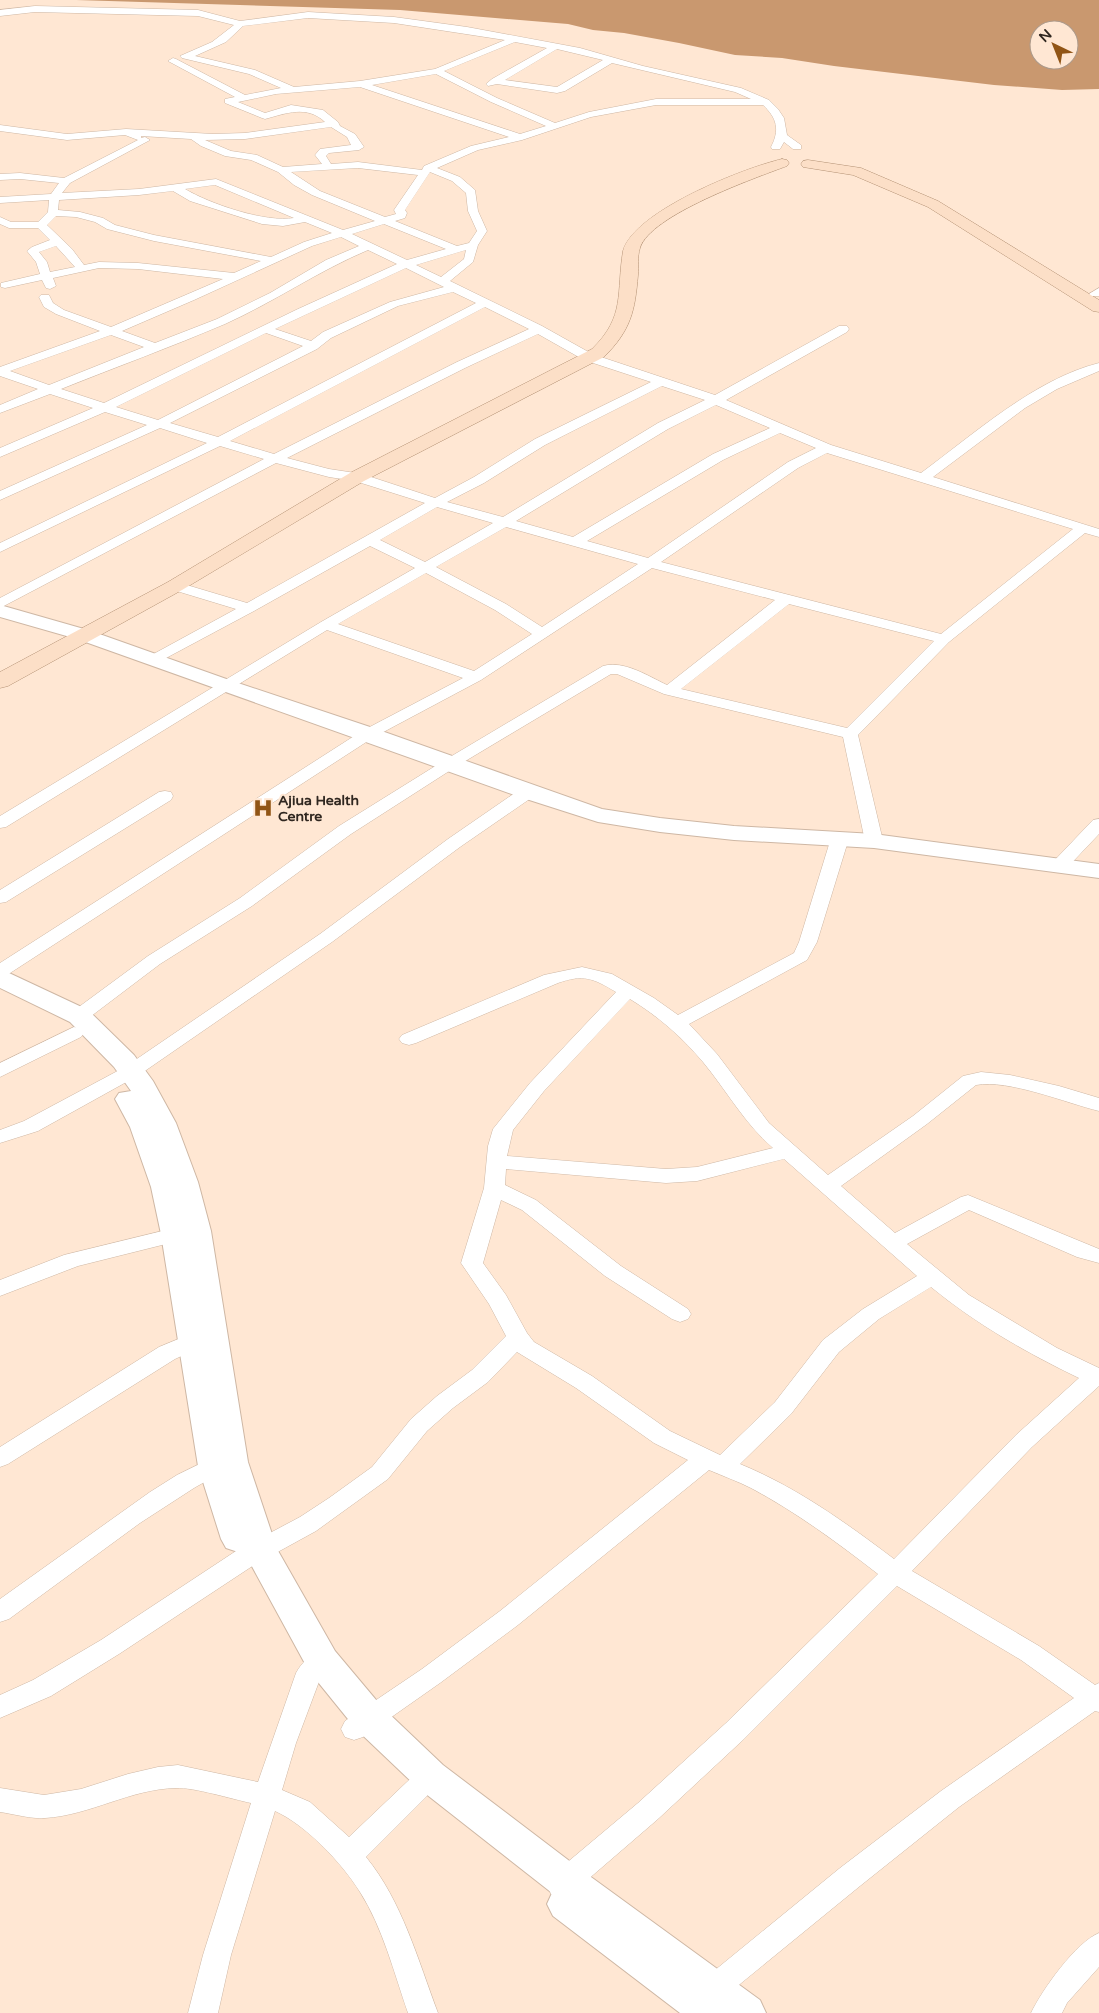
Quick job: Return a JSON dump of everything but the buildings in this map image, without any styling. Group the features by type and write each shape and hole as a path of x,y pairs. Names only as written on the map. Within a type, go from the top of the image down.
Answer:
{"main road":[{"path":"773,150 808,153"},
{"path":"0,681 77,633 350,477 581,354 598,354 619,331 625,317 632,247 640,233 655,221 674,210 736,181 773,150 808,153 933,204 1098,297"},
{"path":"0,668 175,586 350,477"},
{"path":"77,633 224,686 451,763 528,792 598,814 660,825 734,833 874,841 1099,872"}],"street":[{"path":"0,13 35,9 198,14 240,24 308,15 357,17 432,24 556,46 723,86 766,102 772,107 779,118 773,150"},
{"path":"240,24 234,34 221,42 173,60 243,97"},
{"path":"328,166 320,155 324,154 324,151 359,147 353,141 352,136 337,128 335,124 320,112 291,108 265,116 228,101 292,90 360,84 436,71 514,39"},
{"path":"476,92 556,46"},
{"path":"454,54 471,57"},
{"path":"186,56 252,72 292,90"},
{"path":"495,81 557,90 562,89 612,59"},
{"path":"436,71 476,92 554,126"},
{"path":"360,84 519,138"},
{"path":"0,372 111,331 308,244 402,214 399,210 402,203 410,196 426,170 475,148 519,138 589,115 665,101 766,102"},
{"path":"474,123 520,112"},
{"path":"0,128 67,137 126,132 195,137 245,136 335,124"},
{"path":"0,220 9,225 41,225 53,213 54,197 66,181 145,140 126,132"},
{"path":"195,137 229,154 253,157 282,170 298,183 316,192 457,250"},
{"path":"0,496 159,424 313,346 327,336 369,318 394,304 448,284 470,260 473,245 482,231 473,211 471,192 456,179 426,170 358,165 282,170"},
{"path":"0,177 5,175 66,181"},
{"path":"0,190 49,180"},
{"path":"0,200 176,188 216,182 341,233 538,329 581,354 659,383 716,400 826,448 1099,533"},
{"path":"176,188 194,199 266,222 283,223 305,219"},
{"path":"53,213 76,214 99,220 111,227 154,238 272,260"},
{"path":"41,225 55,241 67,249 81,268"},
{"path":"37,295 51,289 33,251 55,241"},
{"path":"0,452 105,407 325,300 406,264 473,245"},
{"path":"0,408 221,321 284,289 330,262 368,246"},
{"path":"2,285 99,265 138,266 236,277"},
{"path":"2,285 37,295 48,305 60,312 154,347"},
{"path":"284,289 325,300"},
{"path":"0,548 219,442 485,303"},
{"path":"265,329 313,346"},
{"path":"0,604 276,458 461,365 538,329"},
{"path":"0,823 326,624 426,568 663,426 716,400 843,329"},
{"path":"922,479 1021,405 1053,386 1099,366"},
{"path":"0,372 46,389 219,442 350,477 650,563 944,639"},
{"path":"153,660 479,480 540,442 659,383"},
{"path":"577,542 703,465 780,428"},
{"path":"0,971 368,734 476,677 650,563 793,465 826,448"},
{"path":"850,734 944,639 1083,528"},
{"path":"368,540 477,593 516,615 542,634"},
{"path":"175,586 249,608"},
{"path":"670,691 787,598"},
{"path":"0,611 77,633"},
{"path":"326,624 476,677"},
{"path":"0,1071 76,1025 154,960 246,902 345,830 451,763 608,669 620,670 670,691 850,734"},
{"path":"850,734 874,841"},
{"path":"0,1137 31,1126 125,1075 326,938 454,843 528,792"},
{"path":"0,898 165,796"},
{"path":"1058,867 1099,824"},
{"path":"677,1023 801,956 808,942 840,838"},
{"path":"409,1039 551,978 592,972 645,1000 677,1023 703,1050 745,1110 762,1128 932,1277 961,1300 1004,1327 1049,1354 1097,1377 1024,1441 736,1731 648,1811 559,1887"},
{"path":"0,978 76,1025 94,1050 125,1075 165,1187 186,1232 232,1462 253,1554"},
{"path":"628,990 537,1087 503,1129 498,1146 494,1188 472,1263 482,1281 498,1300 518,1338 526,1348 584,1382 662,1437 758,1481 792,1500 846,1536 895,1573 1030,1654 1097,1698 950,1799 850,1877 708,2001"},
{"path":"0,993 52,1018 76,1025"},
{"path":"828,1185 920,1120 970,1080 981,1078 1010,1081 1052,1090 1099,1105"},
{"path":"497,1162 666,1176 697,1174 789,1151"},
{"path":"494,1188 529,1205 613,1271 680,1314"},
{"path":"893,1243 968,1202 1099,1256"},
{"path":"0,1288 72,1260 186,1232"},
{"path":"186,1232 193,1341 214,1466 253,1554 316,1667 362,1724 418,1788 559,1887 708,2001 746,2013"},
{"path":"362,1724 426,1680 509,1618 783,1408 831,1346 871,1314 932,1277"},
{"path":"0,1707 42,1688 110,1647 253,1554 308,1524 380,1473 420,1425 445,1402 480,1376 518,1338"},
{"path":"0,1458 167,1353 193,1341"},
{"path":"0,1612 185,1480 214,1466"},
{"path":"203,2013 217,1955 266,1795 316,1667"},
{"path":"362,1724 430,1776 559,1887"},
{"path":"0,1800 44,1807 81,1802 128,1785 158,1778 178,1776 266,1795 300,1810 334,1839 370,1883 391,1925 423,2013"},
{"path":"348,1856 400,1808 418,1788"},
{"path":"1046,2013 1057,1994 1099,1946"}],"shaded area":[{"path":"76,0 1099,0 1099,89 1062,90 994,85 782,58 735,55 679,43 624,33 593,30 568,24 400,10"}],"place":[{"name":"Ajiua Health Centre","path":"263,808"}]}
